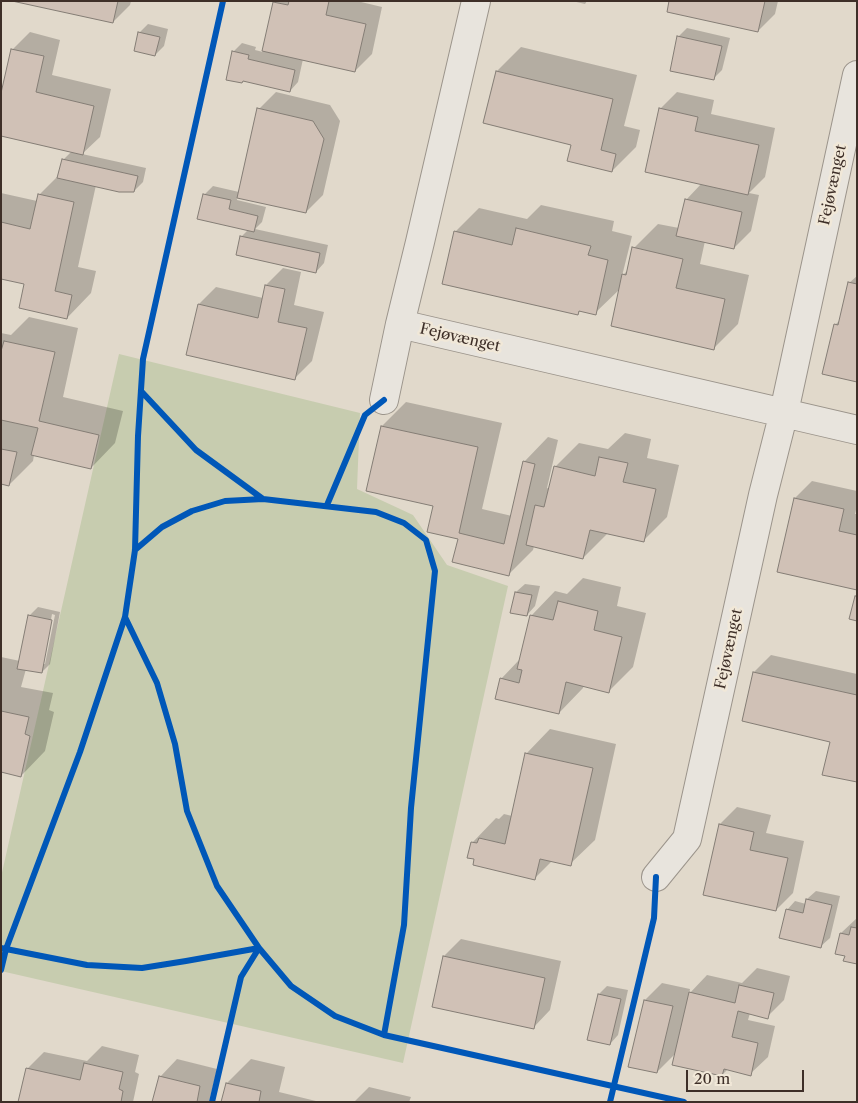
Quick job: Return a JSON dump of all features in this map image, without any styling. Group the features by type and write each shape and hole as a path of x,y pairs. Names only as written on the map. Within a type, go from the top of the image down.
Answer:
{"street":[{"name":"Fejøvænget","path":"384,400 476,1"},
{"name":"Fejøvænget","path":"656,877 688,838 763,495 784,412 857,75"},
{"name":"Fejøvænget","path":"400,324 857,430"}],"green space":[{"path":"119,354 360,413 357,489 413,515 447,565 508,586 403,1063 1,971 1,877"}],"building":[{"path":"12,1 118,1 113,23"},
{"path":"289,1 329,1 326,15 366,24 355,72 262,51 273,2 288,5"},
{"path":"669,1 765,1 758,32 667,12"},
{"path":"138,32 160,37 155,56 134,51"},
{"path":"677,36 722,46 714,80 670,71"},
{"path":"11,49 44,56 36,92 94,106 83,155 1,136 1,93"},
{"path":"232,51 249,55 248,59 295,70 290,92 243,81 242,83 226,80"},
{"path":"496,71 613,99 601,150 616,154 612,172 567,161 571,145 483,123"},
{"path":"257,108 313,121 324,139 306,213 237,198"},
{"path":"659,108 698,117 695,131 759,145 748,195 645,172"},
{"path":"62,159 138,176 134,192 119,192 57,178"},
{"path":"38,194 74,202 55,291 72,295 67,319 19,308 24,284 1,279 1,222 30,229"},
{"path":"203,194 231,200 229,209 258,216 254,232 197,219"},
{"path":"685,199 742,212 734,249 676,236"},
{"path":"516,228 591,246 588,255 608,260 596,315 579,311 578,315 442,284 454,231 512,245"},
{"path":"240,236 320,253 316,273 236,255"},
{"path":"632,247 683,259 676,288 725,299 714,350 611,326 622,274 626,275"},
{"path":"848,282 857,284 857,382 822,374 834,324 838,325"},
{"path":"265,285 285,289 278,322 307,328 295,380 186,355 198,304 258,318"},
{"path":"4,341 55,352 39,421 99,435 91,469 31,455 38,428 1,420 1,351"},
{"path":"381,426 478,447 459,533 504,544 523,461 535,464 509,576 452,562 458,539 427,532 433,506 366,491"},
{"path":"1,449 17,452 9,486 1,484"},
{"path":"599,457 628,463 623,482 656,489 644,542 590,530 583,559 526,545 535,505 544,507 554,466 595,476"},
{"path":"794,498 844,509 839,531 857,535 857,590 777,572"},
{"path":"515,592 532,595 527,616 510,613"},
{"path":"855,596 857,596 857,621 849,619"},
{"path":"558,601 598,611 594,630 622,637 609,693 566,682 559,714 495,699 500,678 519,683 522,670 517,669 530,615 553,620"},
{"path":"28,615 52,620 42,673 17,669"},
{"path":"753,672 857,695 857,782 822,775 830,742 742,721"},
{"path":"1,711 29,717 25,734 30,736 21,777 1,772"},
{"path":"525,753 593,768 571,866 540,859 535,880 473,865 474,859 467,858 471,842 477,843 479,838 505,844"},
{"path":"719,824 754,832 750,850 788,858 776,911 703,895"},
{"path":"806,899 832,905 821,948 779,938 786,909 803,913"},
{"path":"851,927 857,928 857,964 843,961 845,956 835,954 840,933 849,935"},
{"path":"443,956 545,978 534,1029 432,1007"},
{"path":"739,985 774,993 768,1019 738,1011 732,1037 758,1043 751,1076 724,1069 722,1076 672,1065 689,992 735,1003"},
{"path":"598,994 621,999 610,1045 587,1040"},
{"path":"644,1000 673,1006 657,1073 628,1067"},
{"path":"84,1063 123,1072 119,1089 123,1091 121,1102 18,1102 26,1068 80,1080"},
{"path":"159,1076 200,1086 197,1102 152,1102"},
{"path":"226,1083 261,1091 259,1102 221,1102"}],"cycle path":[{"path":"1,970 6,949 80,752 125,617 135,550 138,436 143,359 223,1"},
{"path":"141,391 196,450 263,499"},
{"path":"327,505 365,415 384,400"},
{"path":"135,550 162,527 192,511 225,501 263,499 376,512 404,523 426,540 435,571 411,808 404,925 384,1035"},
{"path":"125,617 157,683 175,744 187,811 217,886 259,948 291,986 335,1016 384,1035 684,1102"},
{"path":"610,1102 654,918 656,877"},
{"path":"1,948 87,965 142,968 259,948"},
{"path":"212,1102 241,977 259,948"}]}
